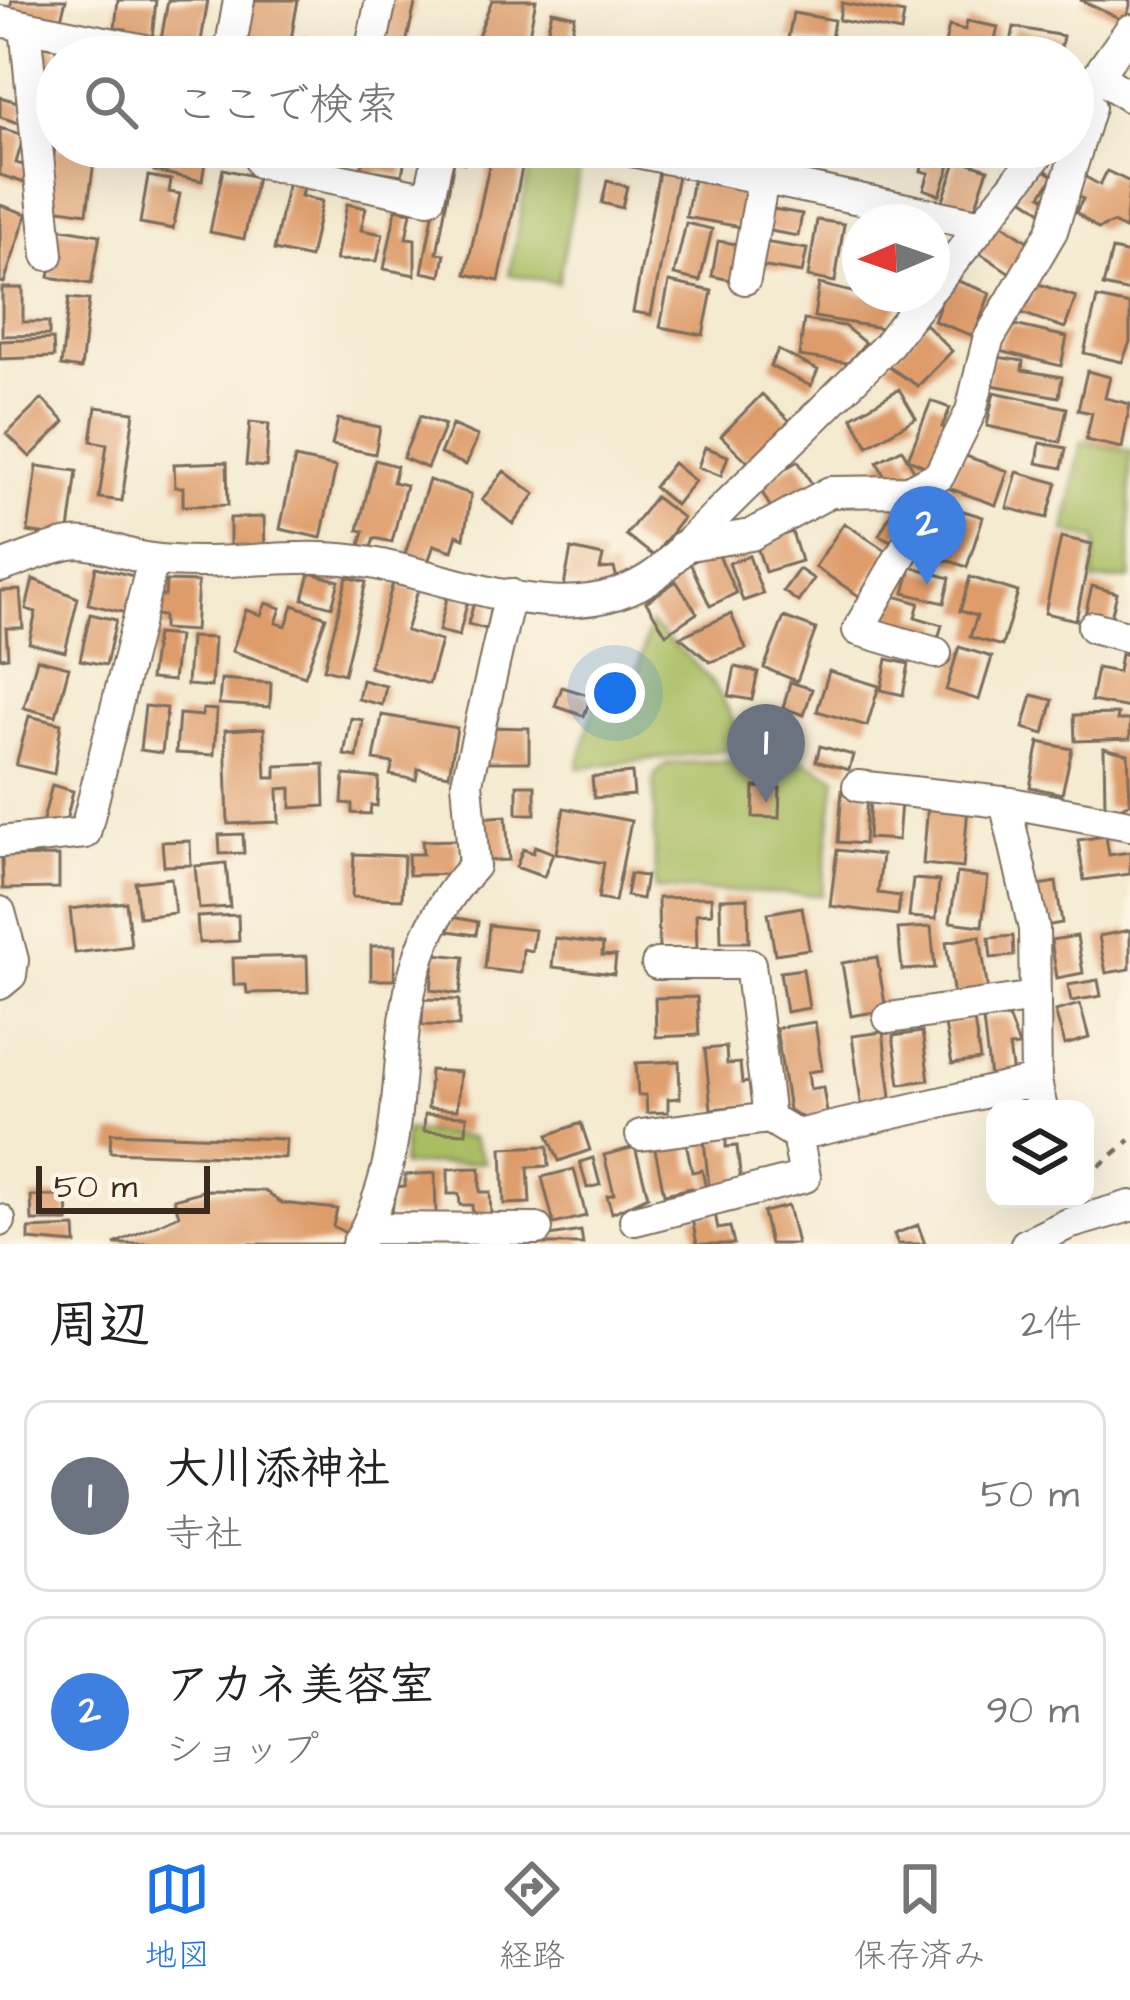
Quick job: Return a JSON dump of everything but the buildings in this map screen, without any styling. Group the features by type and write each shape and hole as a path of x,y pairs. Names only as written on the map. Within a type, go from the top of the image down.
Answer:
{"street":[{"path":"233,36 239,0"},
{"path":"373,36 381,0"},
{"path":"48,255 12,24 73,36"},
{"path":"1094,82 1130,30"},
{"path":"1094,95 1130,97"},
{"path":"285,168 429,198 435,168"},
{"path":"708,168 982,225"},
{"path":"950,266 1027,168"},
{"path":"683,546 751,535 830,492 908,491 939,476 971,411 988,340 1052,231 1071,168"},
{"path":"745,279 763,180"},
{"path":"0,567 74,543 153,560 279,556 369,562 472,591 609,601 632,593 683,546 886,346 913,312"},
{"path":"930,480 924,515 858,630 936,653"},
{"path":"0,842 85,832 153,560"},
{"path":"362,1236 379,1207 396,1133 398,1059 415,954 454,886 474,866 467,782 510,594"},
{"path":"1093,627 1130,637"},
{"path":"858,786 1005,802 1130,825"},
{"path":"641,1135 769,1118 797,1136 1039,1095 1034,928 1005,802"},
{"path":"0,913 13,960 11,975 0,984"},
{"path":"657,964 750,964 769,1118"},
{"path":"890,1018 1035,997"},
{"path":"635,1220 805,1177 797,1136"},
{"path":"1026,1244 1065,1211 1130,1205"},
{"path":"362,1236 537,1229"}],"path":[{"path":"1094,1170 1130,1140"}],"green space":[{"path":"529,168 580,168 558,283 509,274"},
{"path":"1081,442 1130,451 1130,579 1093,581 1097,539 1065,532"},
{"path":"650,624 718,692 742,748 578,768 600,681 632,691"},
{"path":"806,762 836,777 822,895 655,889 654,776 666,764"},
{"path":"405,1130 472,1138 485,1162 402,1166"}],"place":[{"name":"アカネ美容室","path":"927,585"},
{"name":"大川添神社","path":"766,803"}]}
